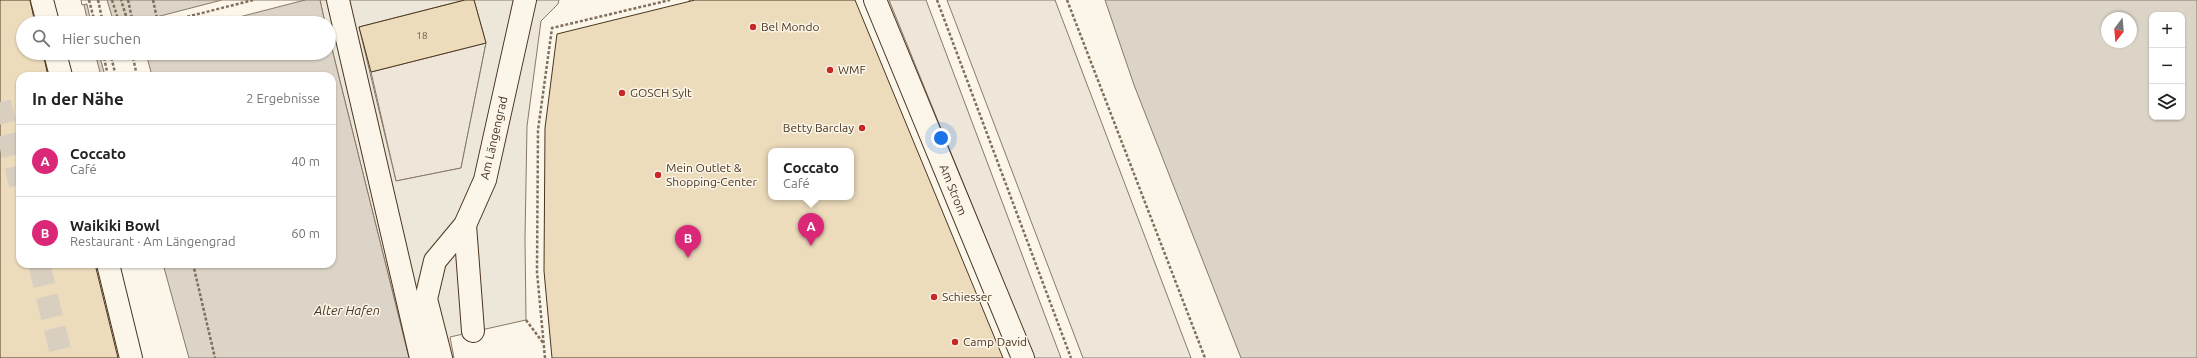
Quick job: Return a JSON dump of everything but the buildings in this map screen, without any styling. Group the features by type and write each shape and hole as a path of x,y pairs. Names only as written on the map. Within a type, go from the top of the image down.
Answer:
{"street":[{"path":"42,0 46,16"},
{"path":"338,0 421,358"},
{"name":"Am Längengrad","path":"441,358 426,299 436,261 465,225 485,180 525,0"},
{"name":"Am Strom","path":"875,0 1023,358"},
{"path":"57,60 60,72"},
{"path":"465,225 473,331"},
{"path":"109,268 132,358"}],"path":[{"path":"89,0 93,16"},
{"path":"98,0 101,16"},
{"path":"112,0 117,16"},
{"path":"121,0 126,16"},
{"path":"128,0 132,16"},
{"path":"153,0 156,16"},
{"path":"190,16 253,0"},
{"path":"545,358 537,272 538,130 552,28 670,0"},
{"path":"937,0 1071,358"},
{"path":"1067,0 1205,358"},
{"path":"104,60 107,72"},
{"path":"112,60 115,72"},
{"path":"134,60 136,72"},
{"path":"194,268 215,358"},
{"path":"526,320 544,344"}],"shaded area":[{"path":"320,0 465,0 359,27 396,181 461,168 486,43 474,0 559,0 558,4 541,21 527,126 525,239 526,320 450,337 454,358 409,358 335,60 336,60 336,16 323,16"},
{"path":"889,0 926,0 1061,358 1034,358"},
{"path":"947,0 1055,0 1191,358 1083,358"},
{"path":"486,43 461,168 396,181 371,72"}],"water":[{"path":"83,0 320,0 323,16 86,16"},
{"path":"1105,0 2197,0 2197,358 1241,358 1134,85"},
{"name":"Alter Hafen","path":"97,60 335,60 409,358 189,358 164,268 336,268 336,72 100,72"}],"pier":[{"path":"81,0 107,0 112,16 90,16 87,4 82,5"},
{"path":"222,0 305,0 243,16 160,16"},
{"path":"101,60 148,60 151,72 104,72"}],"tunnel":[{"path":"0,102 16,168"},
{"path":"40,268 62,358"}],"place":[{"name":"Bel Mondo","path":"753,27"},
{"name":"WMF","path":"830,70"},
{"name":"GOSCH Sylt","path":"622,93"},
{"name":"Betty Barclay","path":"862,128"},
{"name":"Mein Outlet & Shopping-Center","path":"658,175"},
{"name":"Coccato","path":"811,246"},
{"name":"Waikiki Bowl","path":"688,258"},
{"name":"Schiesser","path":"934,297"},
{"name":"Camp David","path":"955,342"}]}
